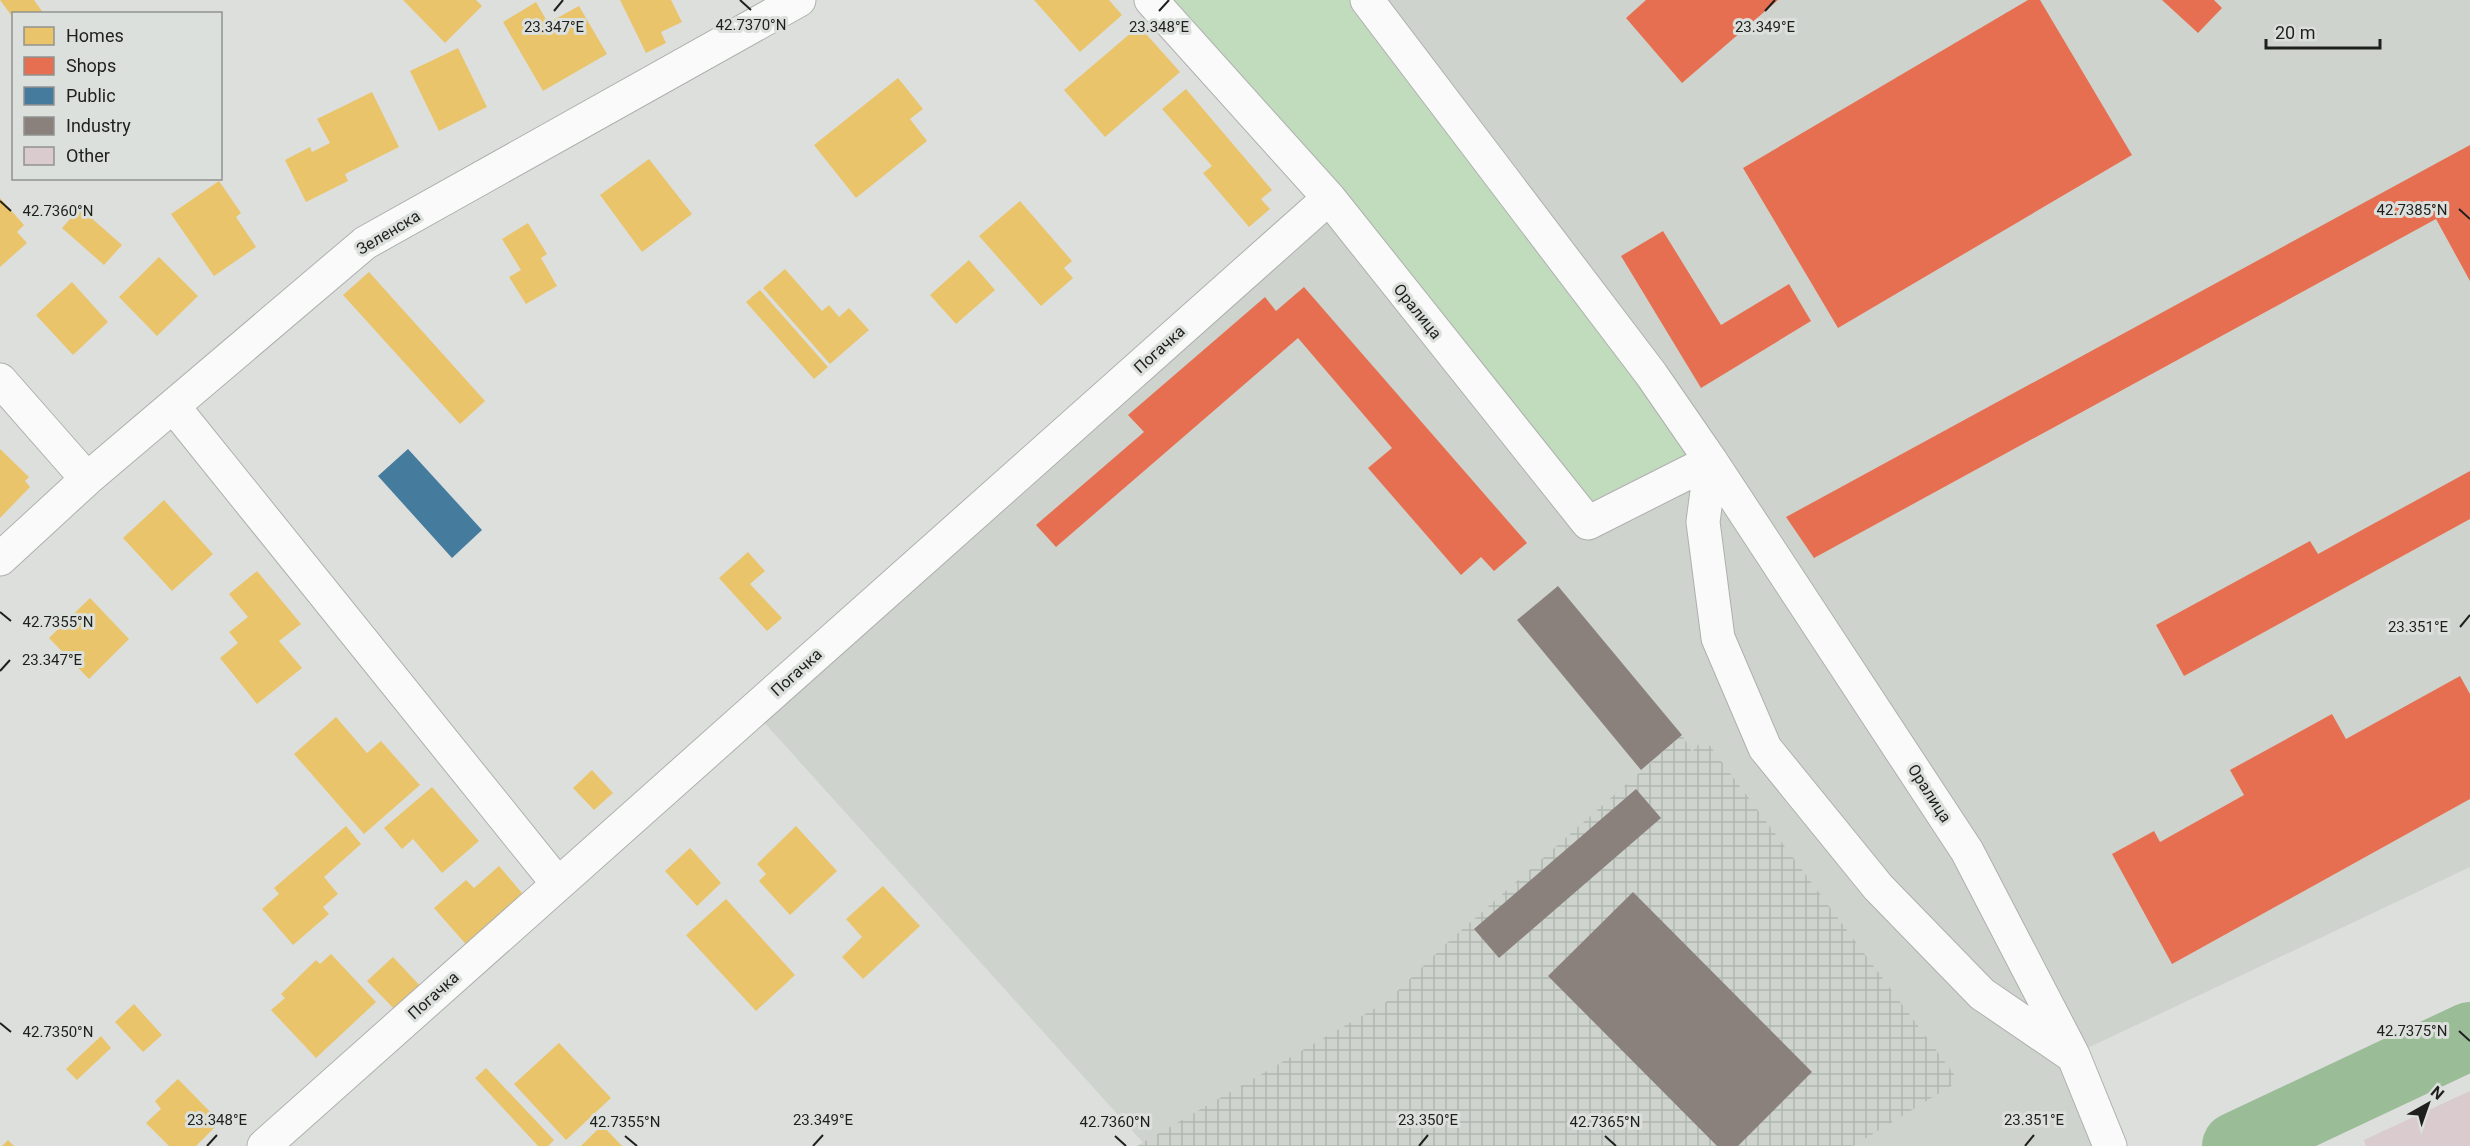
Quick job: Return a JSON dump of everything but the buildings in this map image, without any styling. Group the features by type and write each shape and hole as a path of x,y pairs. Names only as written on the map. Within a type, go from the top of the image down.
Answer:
{"street":[{"name":"Зеленска","path":"0,559 87,478 365,243 800,0"},
{"name":"Оралица","path":"1151,0 1329,198 1588,523 1711,461"},
{"name":"Оралица","path":"1367,0 1651,374 1711,461 1967,851 2073,1055 2110,1146"},
{"name":"Погачка","path":"264,1146 1329,198"},
{"path":"0,380 87,478"},
{"path":"173,406 558,884"},
{"path":"1711,461 1703,522 1718,638 1766,748 1878,887 1982,994 2073,1055"}],"shaded area":[{"path":"1367,0 2470,0 2470,867 2073,1055 2110,1146 1146,1146 753,710 1329,198"},
{"path":"1682,735 1692,752 1704,738 1959,1081 1853,1146 1137,1146 1386,1002 1447,943"}],"green space":[{"path":"1151,0 1367,0 1711,461 1588,523"}],"waterway":[{"path":"2236,1146 2470,1036"}]}
